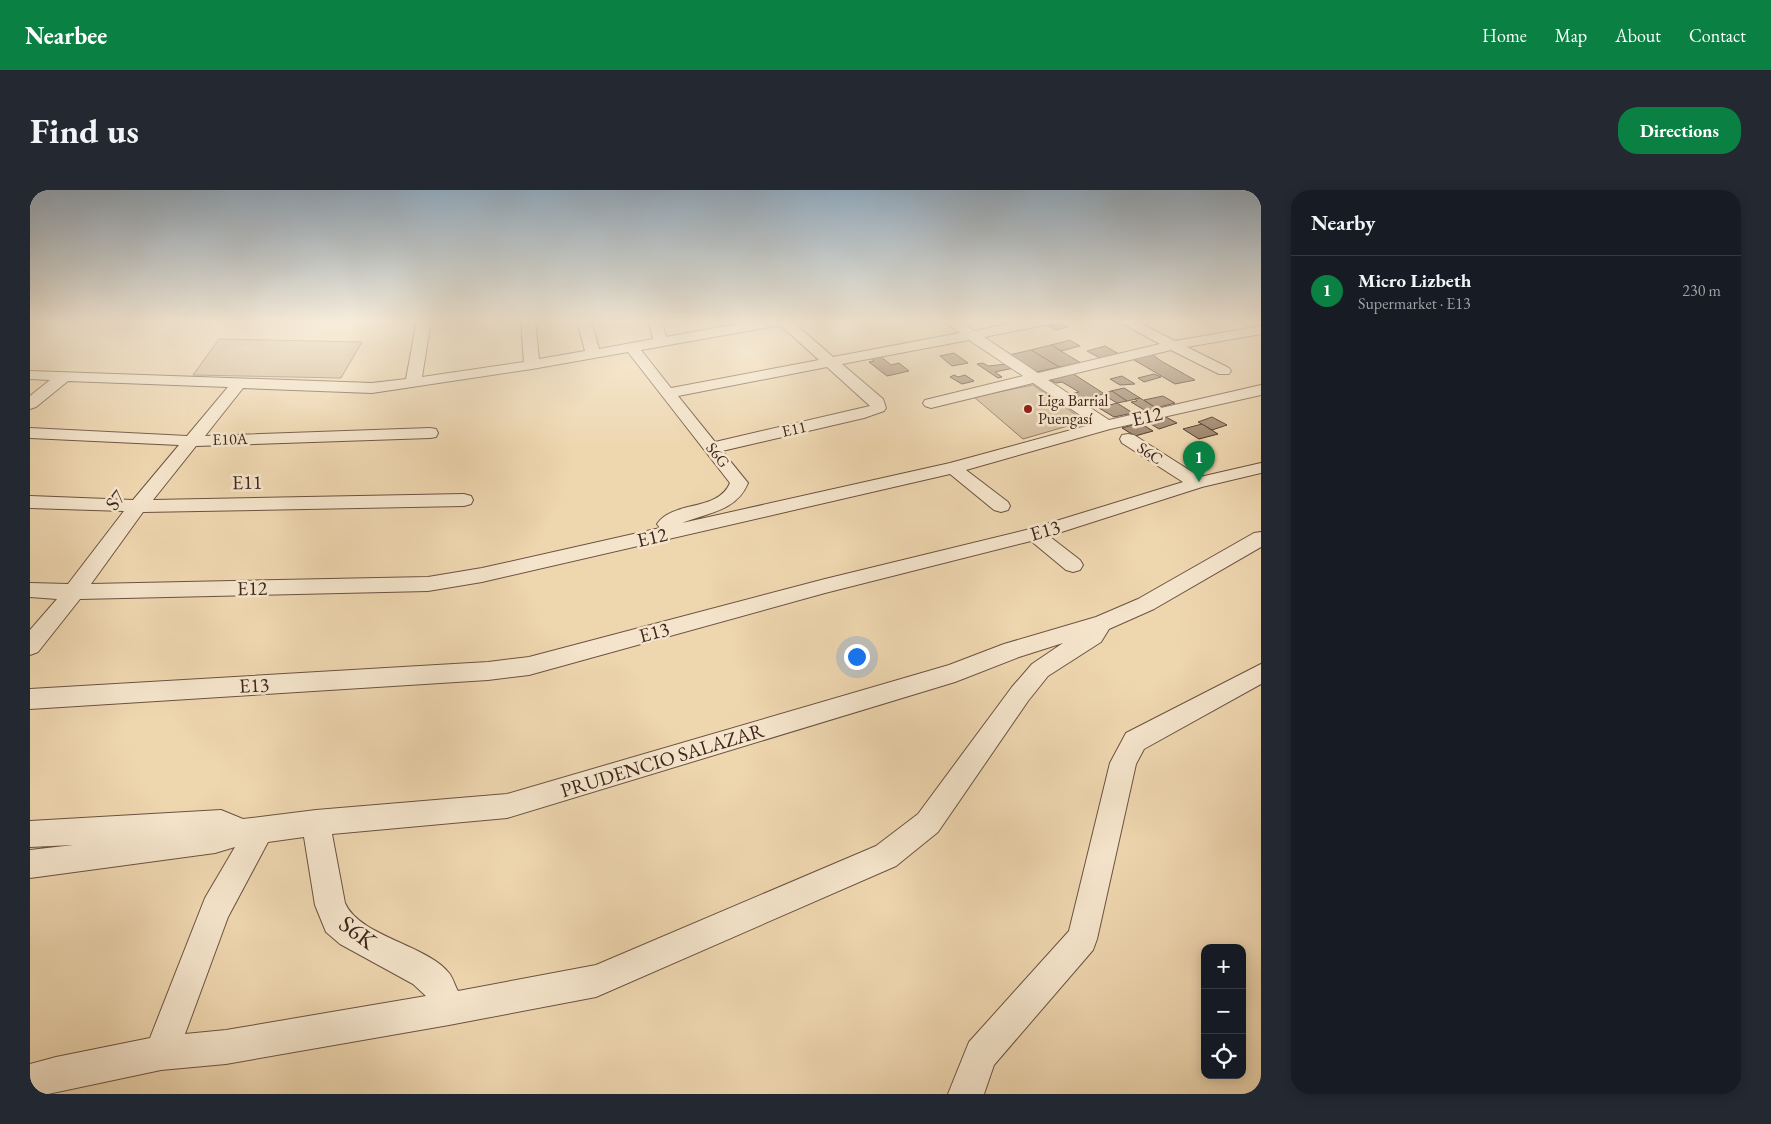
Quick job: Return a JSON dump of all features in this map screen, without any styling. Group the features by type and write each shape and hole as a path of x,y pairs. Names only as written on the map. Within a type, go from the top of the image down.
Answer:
{"street":[{"path":"413,383 417,362"},
{"path":"30,375 372,388 548,362"},
{"name":"S6G","path":"643,362 739,482 738,490 727,500 670,522 657,536"},
{"path":"668,393 829,362"},
{"name":"E11","path":"712,448 878,408 877,402 830,362"},
{"path":"1011,362 1106,425"},
{"path":"931,402 1101,362"},
{"path":"1206,362 1224,372"},
{"path":"30,404 65,376"},
{"name":"S7","path":"30,646 74,592 138,506 239,383"},
{"name":"E12","path":"30,590 74,592 428,584 482,575 952,468 1106,425 1260,391"},
{"name":"E10A","path":"30,432 191,441 430,433"},
{"name":"S6C","path":"1128,439 1197,483"},
{"path":"952,468 1001,506"},
{"name":"E13","path":"30,699 488,671 529,666 825,586 1034,534 1197,483 1261,468"},
{"name":"E11","path":"30,502 138,506 464,500"},
{"path":"1034,534 1074,565"},
{"name":"PRUDENCIO SALAZAR","path":"30,834 221,823 251,831 316,823 507,806 955,673 1012,650 1103,623 1146,604 1261,538"},
{"path":"30,1082 56,1074 161,1053 226,1047 449,1009 596,981 886,856 928,823 1020,694 1040,670 1092,636 1103,623"},
{"path":"966,1094 980,1054 1082,939 1123,763 1135,741 1261,673"},
{"name":"S6K","path":"316,823 330,905 337,921 351,933 424,973 438,985 449,1009"},
{"path":"161,1053 216,909 251,831"},
{"path":"30,864 214,840 251,831"}],"shaded area":[{"path":"202,362 350,362 341,378 193,375"},
{"name":"Liga Barrial Puengasí","path":"1033,385 1085,421 1023,439 974,397"}],"building":[{"path":"869,362 888,362 891,365 899,363 909,371 887,376"},
{"path":"947,362 968,363 952,366"},
{"path":"1021,362 1051,362 1059,367 1037,372"},
{"path":"1051,362 1081,363 1059,367"},
{"path":"1138,362 1163,362 1195,380 1175,384"},
{"path":"983,363 988,366 1007,364 1014,368 995,372 1002,377 998,378 977,364"},
{"path":"1072,373 1103,394 1080,400 1071,394 1079,392 1062,382 1056,383 1049,379"},
{"path":"1154,374 1161,377 1144,382 1138,378"},
{"path":"954,375 958,377 965,375 974,381 962,384 950,377"},
{"path":"1122,376 1135,384 1120,385 1110,379"},
{"path":"1124,388 1140,398 1127,401 1111,391"},
{"path":"1112,391 1127,401 1117,403 1102,394"},
{"path":"1163,396 1175,403 1156,408 1144,400"},
{"path":"1140,398 1157,408 1146,411 1131,402 1137,401 1135,399"},
{"path":"1117,403 1136,415 1128,414 1114,417 1099,408"},
{"path":"1164,416 1177,423 1159,429 1146,421"},
{"path":"1212,417 1227,425 1212,430 1198,422"},
{"path":"1140,423 1153,431 1135,436 1122,428"},
{"path":"1202,424 1218,434 1199,439 1183,429"}],"place":[{"name":"Liga Barrial Puengasí","path":"1028,409"},
{"name":"Micro Lizbeth","path":"1199,482"}]}
